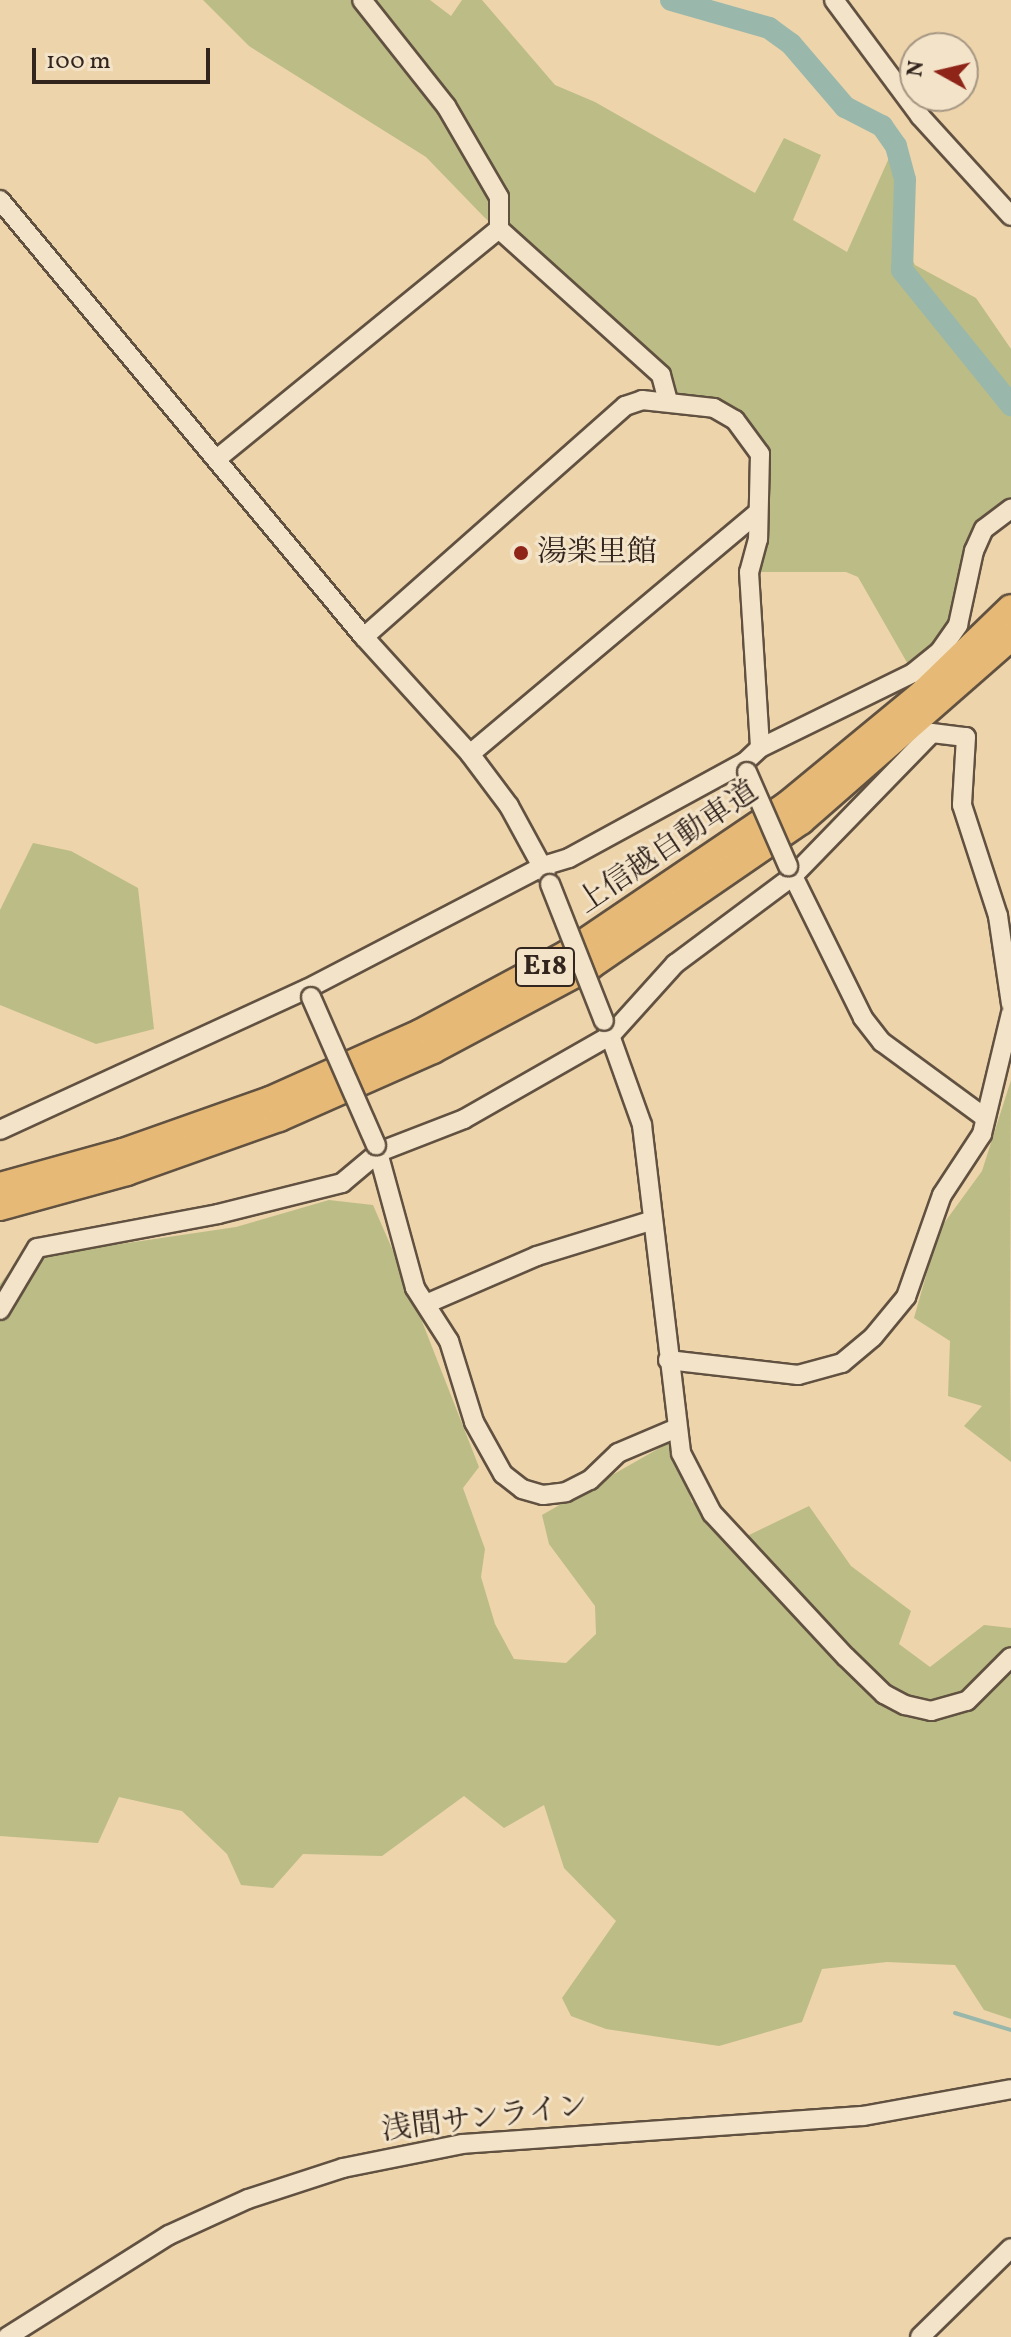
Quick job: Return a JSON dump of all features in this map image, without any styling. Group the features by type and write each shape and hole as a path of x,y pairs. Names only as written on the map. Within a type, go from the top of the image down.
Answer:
{"highway":[{"name":"上信越自動車道","path":"0,1186 123,1152 270,1100 420,1033 567,954 787,805 923,693 1011,608"},
{"name":"上信越自動車道","path":"0,1207 141,1167 305,1107 433,1050 590,966 801,821 1011,637"}],"street":[{"path":"362,0 446,106 499,197 499,229 661,375 668,402"},
{"path":"834,0 920,116 1011,216"},
{"path":"0,200 364,637 470,754 509,806 543,866 608,1028 642,1125 677,1428 692,1482 712,1513 884,1694 918,1710 947,1710 967,1701 1011,1657"},
{"path":"218,458 499,229"},
{"path":"364,637 625,406 642,400 714,408 753,439 761,472 758,539 749,572 760,748"},
{"path":"0,1130 309,993 543,866 569,858 746,767 760,748 913,673 940,651 958,625 974,551 984,529 1011,509"},
{"path":"470,754 757,513"},
{"path":"0,1310 37,1248 288,1198 342,1183 377,1148 464,1119 608,1028 675,964 791,871 932,733 966,737 962,805 998,916 1011,1004"},
{"path":"746,767 791,871 863,1018 882,1042 984,1117"},
{"path":"309,993 377,1148 415,1288 449,1341 487,1453 522,1489 543,1495 566,1492 618,1453 677,1428"},
{"path":"668,1360 798,1375 842,1363 873,1337 906,1297 942,1195 976,1147 1011,1013"},
{"path":"426,1304 537,1256 653,1220"},
{"name":"浅間サンライン","path":"7,2337 169,2235 248,2199 343,2168 462,2144 863,2116 1011,2089"},
{"path":"920,2337 1011,2248"}],"green space":[{"path":"203,0 430,0 451,16 462,0 482,0 555,85 595,102 755,193 784,138 821,155 793,220 847,252 893,149 900,176 904,245 915,265 976,298 1011,349 1011,506 984,529 953,626 913,673 858,577 846,572 749,572 761,472 735,420 668,402 661,375 484,217 426,157 249,46"},
{"path":"33,843 71,851 138,888 154,1029 96,1044 0,1005 0,910"},
{"path":"1011,1080 1011,1462 964,1426 982,1406 948,1396 950,1341 914,1318 939,1230 982,1171"},
{"path":"329,1200 373,1205 407,1283 479,1467 463,1488 485,1549 481,1577 495,1624 514,1659 566,1663 596,1634 595,1606 549,1544 542,1515 670,1442 692,1502 745,1537 809,1506 851,1566 911,1611 899,1644 930,1667 984,1625 1011,1628 1011,2019 984,2010 955,1965 887,1962 822,1969 802,2022 719,2046 606,2029 571,2016 562,1998 616,1921 564,1868 544,1805 504,1828 464,1796 382,1856 303,1854 273,1888 241,1885 227,1854 182,1811 119,1797 98,1843 0,1836 0,1284 19,1259 236,1227"}],"waterway":[{"path":"671,0 769,28 791,44 845,107 882,126 896,146 905,180 902,270 1011,405"},
{"path":"955,2013 1011,2030"}],"place":[{"name":"湯楽里館","path":"521,553"}]}
